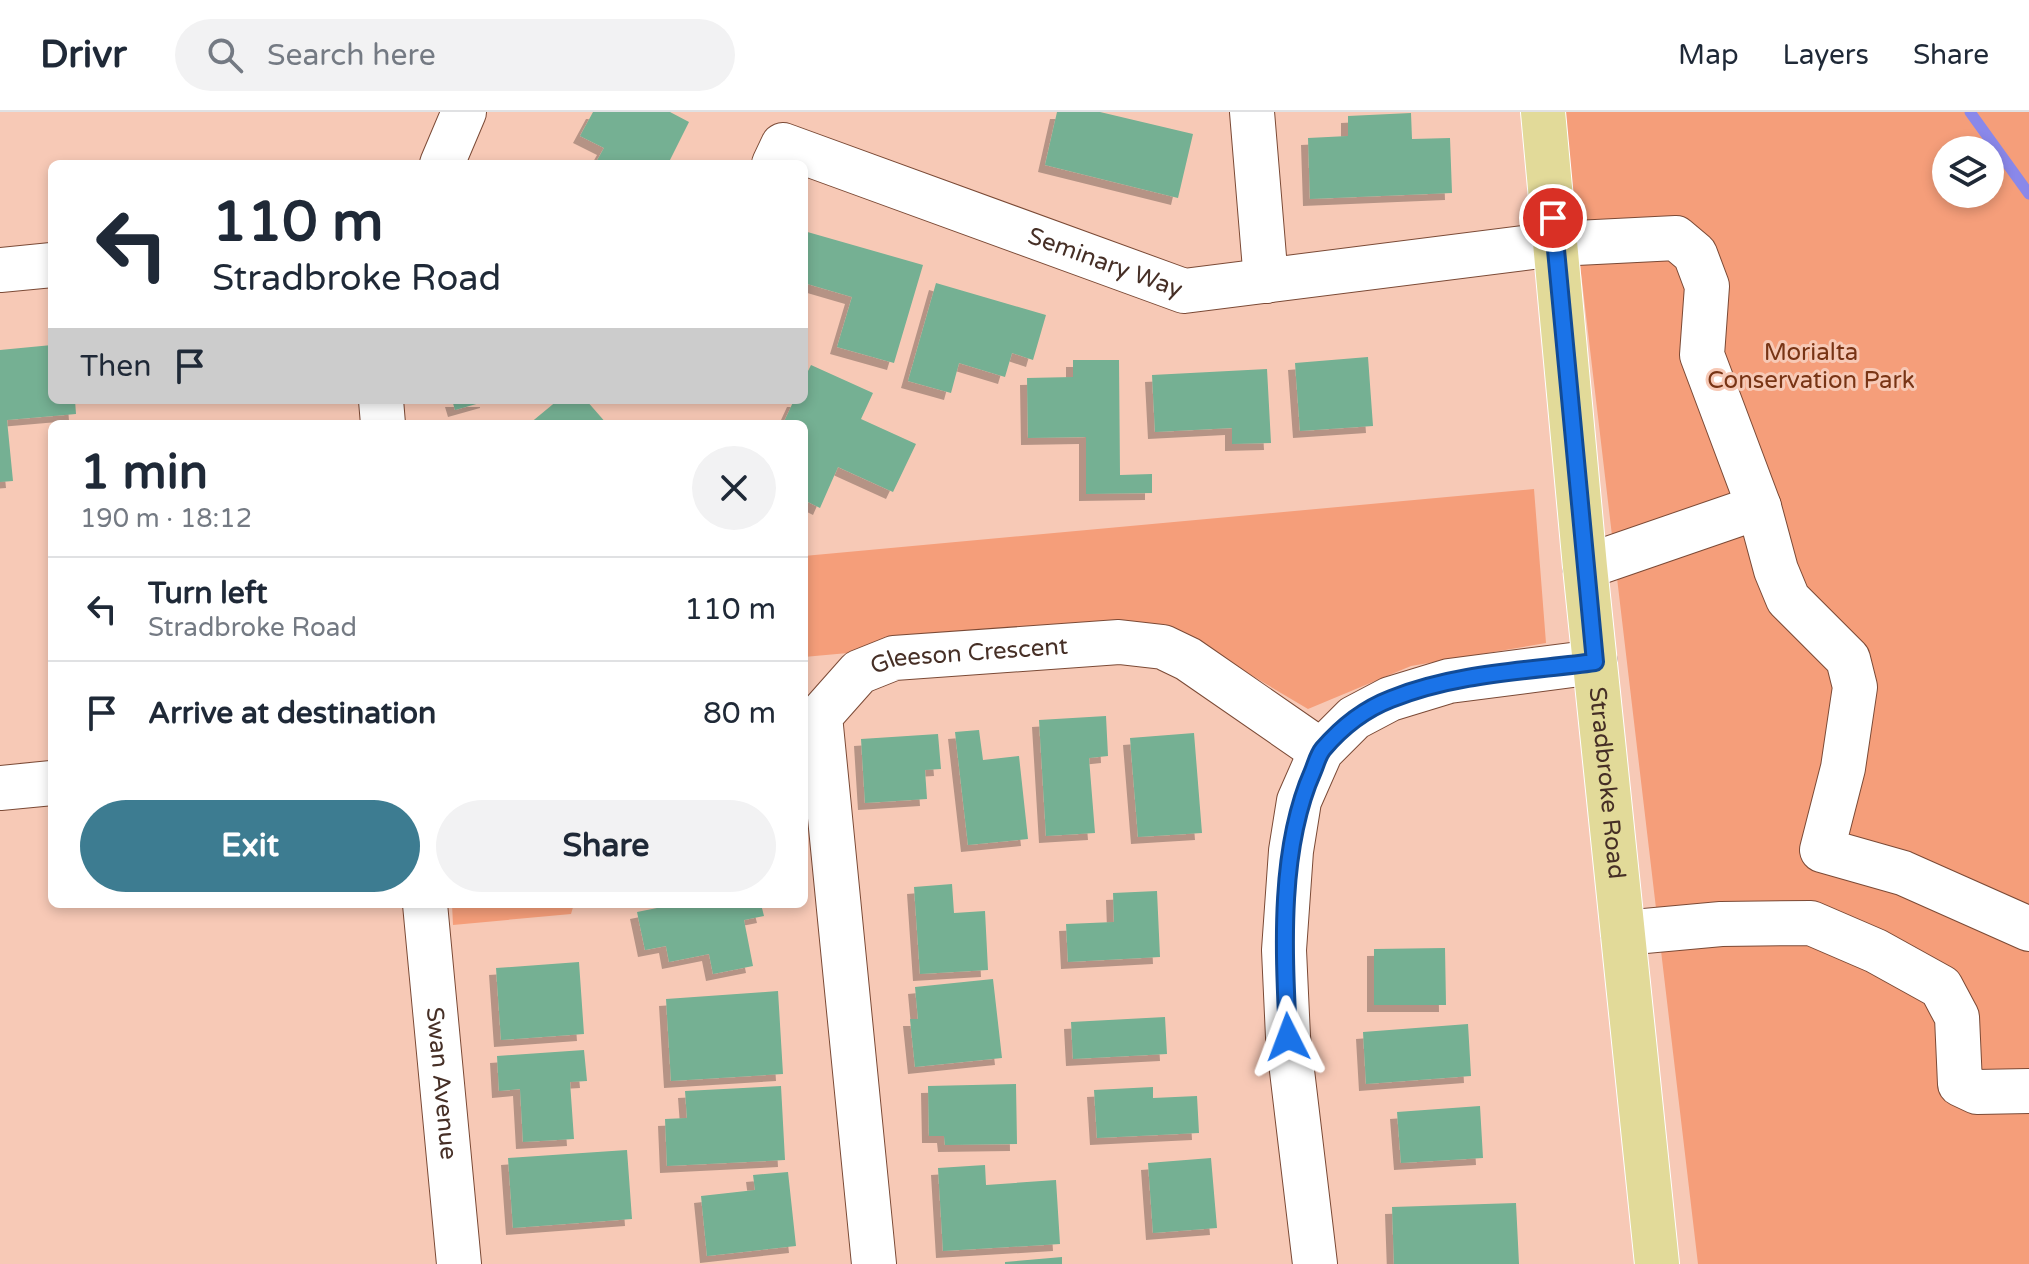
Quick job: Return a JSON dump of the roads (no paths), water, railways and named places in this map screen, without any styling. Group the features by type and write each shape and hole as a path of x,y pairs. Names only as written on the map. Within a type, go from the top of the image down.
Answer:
{"main road":[{"name":"Stradbroke Road","path":"1543,112 1585,567 1657,1264"}],"street":[{"path":"444,160 464,112"},
{"path":"1252,112 1266,281"},
{"name":"Seminary Way","path":"776,160 783,145 1184,291 1556,244 1676,238 1695,254 1707,286 1702,355 1759,507 1776,570 1788,599 1848,659 1855,687 1843,768 1822,850 1903,873 2029,929"},
{"path":"0,270 48,265"},
{"path":"1585,567 1759,507"},
{"name":"Gleeson Crescent","path":"874,1264 820,716 837,694 859,672 894,658 1119,642 1163,647 1188,659 1321,751"},
{"path":"1315,1264 1288,1037 1284,950 1291,851 1299,801 1321,751 1354,718 1390,699 1449,681 1595,662"},
{"path":"0,788 48,783"},
{"name":"Swan Avenue","path":"425,908 459,1264"},
{"path":"1623,933 1721,924 1811,923 1876,951 1941,987 1957,1017 1960,1084 1977,1092 2029,1091"}],"waterway":[{"path":"1970,112 2029,194"}],"park label":[{"name":"Morialta Conservation Park","path":"1811,366"}]}
